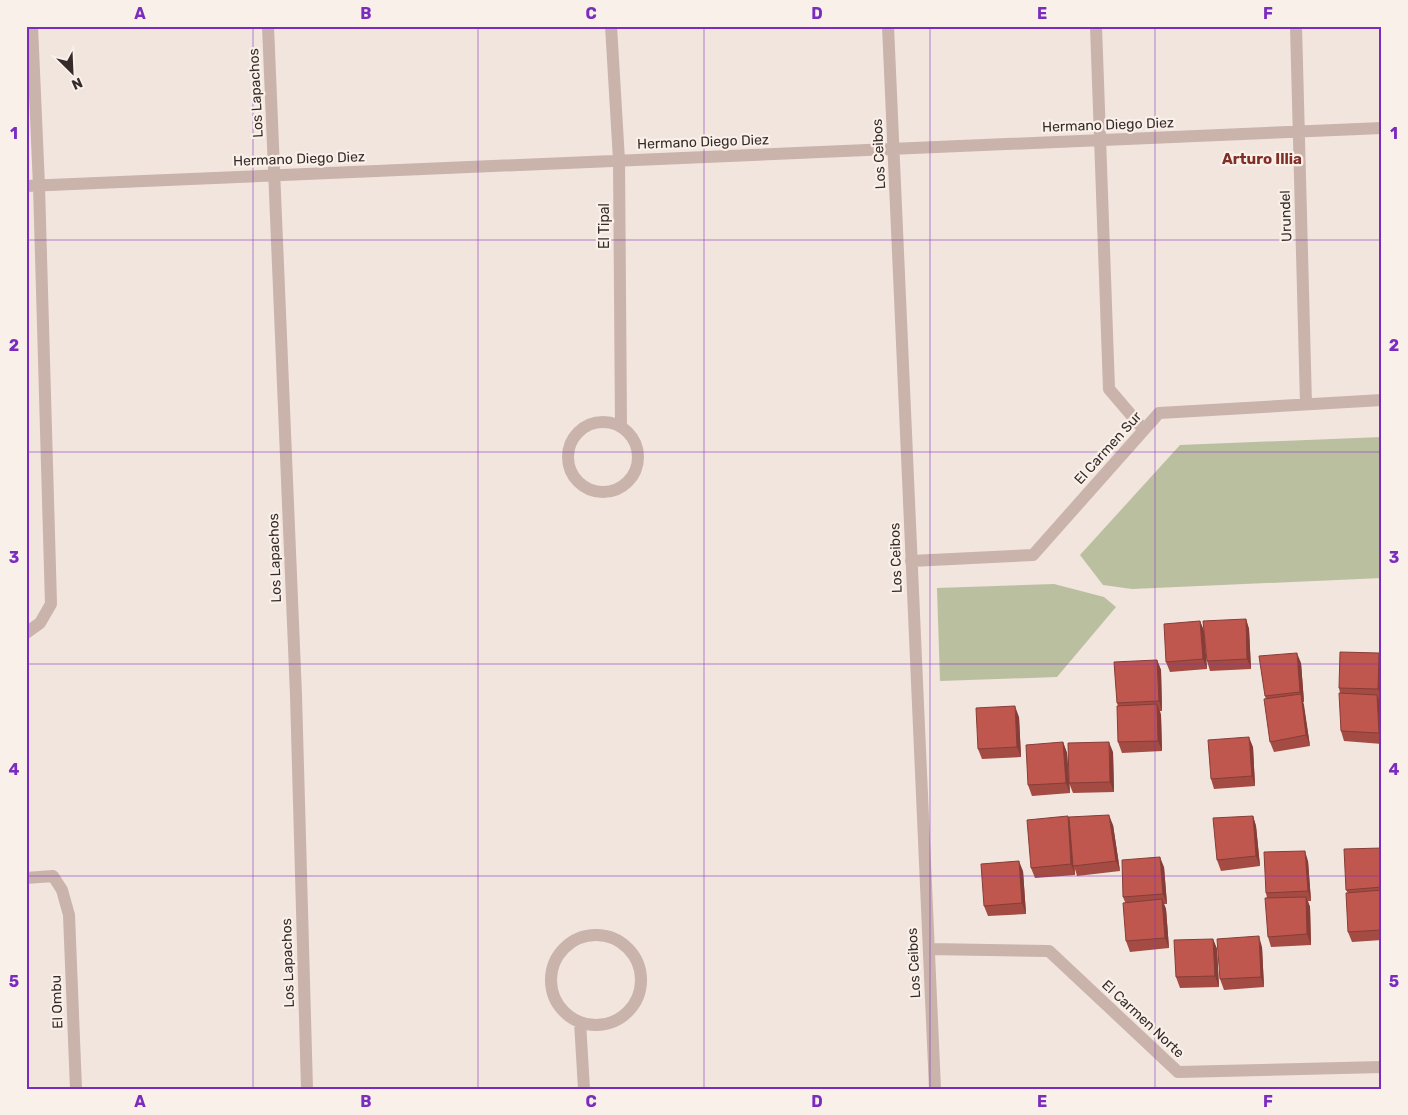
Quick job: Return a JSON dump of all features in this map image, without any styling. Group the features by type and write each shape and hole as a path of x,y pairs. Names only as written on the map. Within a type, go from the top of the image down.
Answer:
{"street":[{"path":"26,633 40,623 52,604 33,186 32,26"},
{"name":"Los Lapachos","path":"268,26 296,695 307,1089"},
{"name":"El Tipal","path":"611,26 619,160 621,427"},
{"name":"Los Ceibos","path":"888,26 935,1089"},
{"path":"1096,26 1109,389 1144,430"},
{"name":"Urundel","path":"1296,26 1306,404"},
{"name":"Hermano Diego Diez","path":"33,186 1382,128"},
{"name":"El Carmen Sur","path":"911,561 1033,556 1159,413 1382,400"},
{"path":"609,422 621,427 635,443 638,454 638,465 634,475 617,490 606,493 585,488 576,480 570,469 568,457 570,445 576,435 586,427 597,423 609,422"},
{"name":"El Ombu","path":"26,878 53,876 62,890 69,915 76,1089"},
{"path":"594,935 608,936 621,942 632,952 639,965 642,979 640,994 633,1006 622,1017 609,1023 595,1025 580,1022 567,1014 557,1002 552,988 552,972 557,958 567,946 579,938 594,935"},
{"name":"El Carmen Norte","path":"929,949 1049,950 1178,1072 1382,1067"},
{"path":"580,1022 584,1089"}],"green space":[{"path":"1382,437 1382,578 1132,589 1103,585 1080,555 1180,445"},
{"path":"1054,584 1104,597 1116,607 1057,677 940,681 937,588"}],"building":[{"path":"1246,619 1247,659 1207,661 1203,621"},
{"path":"1200,621 1203,659 1166,662 1164,624"},
{"path":"1340,652 1379,653 1378,689 1339,688"},
{"path":"1297,653 1300,692 1265,696 1259,656"},
{"path":"1157,660 1159,701 1117,703 1114,662"},
{"path":"1339,693 1377,695 1379,733 1341,731"},
{"path":"1301,694 1306,735 1270,742 1264,699"},
{"path":"1157,704 1158,741 1118,742 1117,706"},
{"path":"1015,706 1017,747 978,749 976,708"},
{"path":"1249,737 1252,776 1211,779 1208,740"},
{"path":"1063,742 1066,783 1028,785 1026,745"},
{"path":"1109,742 1110,782 1069,783 1068,743"},
{"path":"1109,815 1116,861 1073,866 1069,817"},
{"path":"1068,816 1071,864 1031,868 1027,820"},
{"path":"1253,816 1256,856 1217,860 1213,818"},
{"path":"1382,848 1382,887 1346,890 1344,849"},
{"path":"1305,851 1308,891 1266,893 1264,852"},
{"path":"1160,857 1163,894 1123,897 1122,860"},
{"path":"1019,861 1022,903 984,906 981,864"},
{"path":"1382,890 1382,930 1348,932 1346,893"},
{"path":"1306,897 1307,934 1268,937 1265,898"},
{"path":"1162,899 1165,938 1126,941 1123,903"},
{"path":"1259,936 1261,977 1220,979 1217,939"},
{"path":"1213,939 1215,976 1176,977 1174,940"}],"district":[{"name":"Arturo Illia","path":"1262,159"}]}
